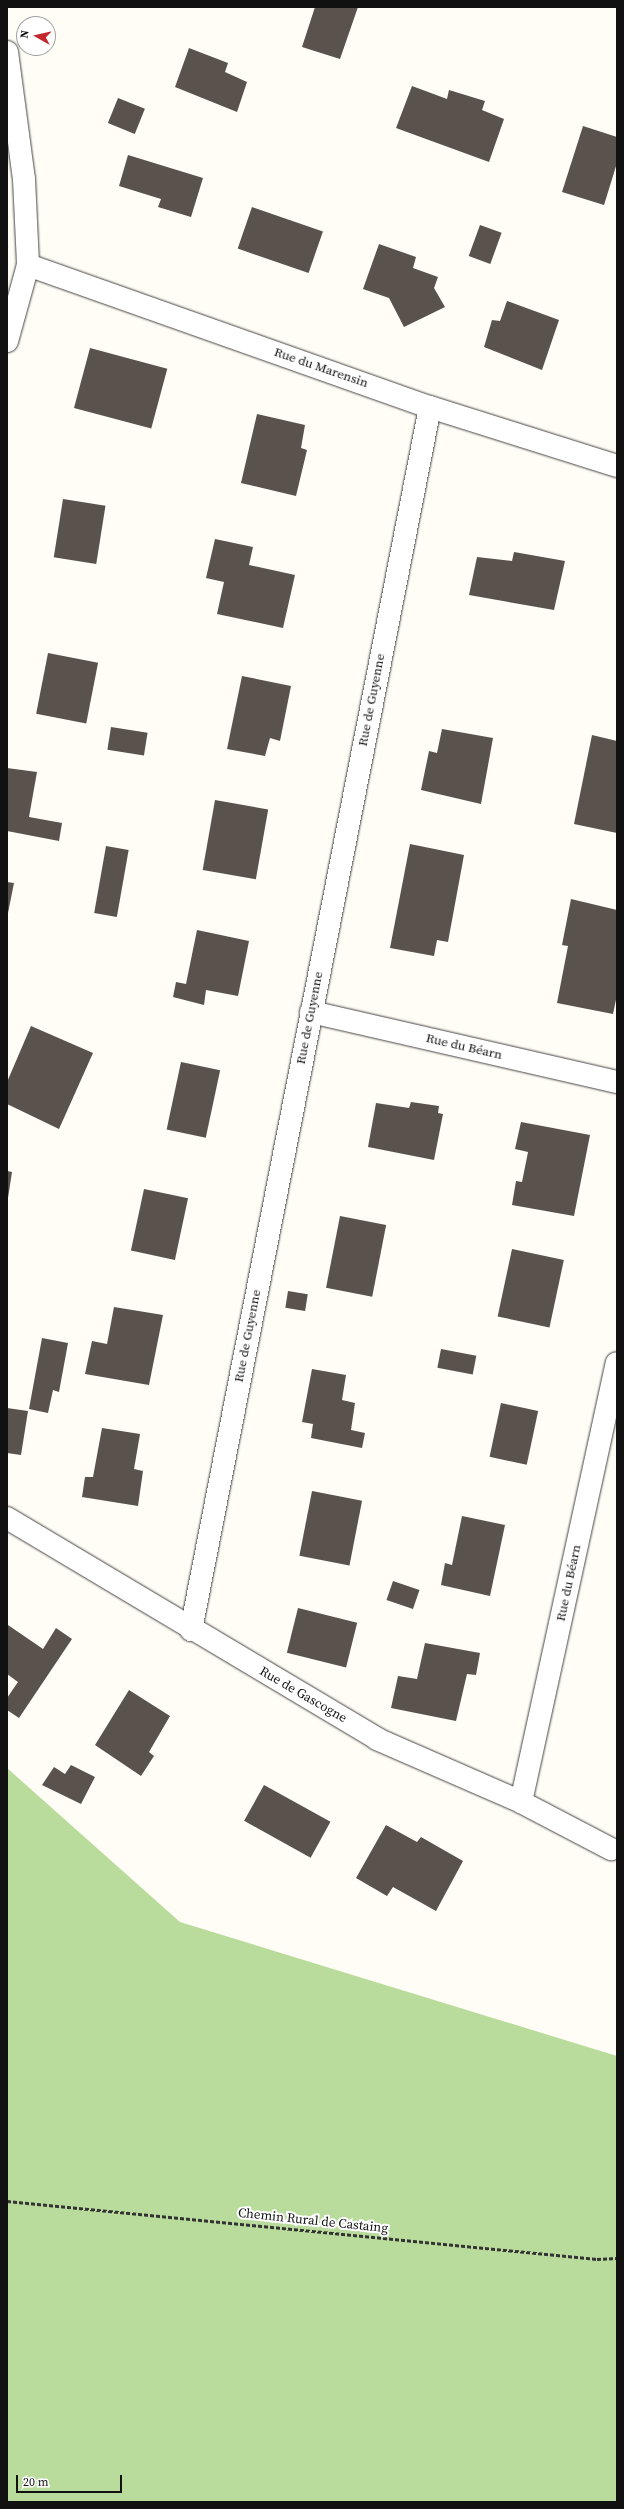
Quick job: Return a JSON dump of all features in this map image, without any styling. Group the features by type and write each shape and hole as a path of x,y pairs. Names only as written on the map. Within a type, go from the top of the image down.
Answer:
{"street":[{"path":"7,52 24,179 28,265 7,341"},
{"name":"Rue du Marensin","path":"28,265 430,406 617,466"},
{"name":"Rue de Guyenne","path":"191,1630 430,406"},
{"name":"Rue du Béarn","path":"311,1012 617,1082"},
{"name":"Rue du Béarn","path":"521,1802 617,1363"},
{"name":"Rue de Gascogne","path":"7,1518 191,1630 377,1739 521,1802 611,1849"}],"path":[{"name":"Chemin Rural de Castaing","path":"7,2202 589,2258 617,2258"}],"green space":[{"path":"7,1768 180,1922 617,2056 617,2502 7,2502"}],"building":[{"path":"315,7 358,7 340,59 302,47"},
{"path":"189,48 228,63 225,72 247,82 237,112 175,87"},
{"path":"412,86 447,99 449,90 485,101 482,110 504,119 489,162 396,128"},
{"path":"118,98 145,109 135,134 108,123"},
{"path":"583,126 617,137 617,163 604,205 562,192"},
{"path":"128,155 203,178 191,217 158,207 161,199 119,186"},
{"path":"252,207 323,231 309,273 238,249"},
{"path":"480,225 502,233 490,264 469,256"},
{"path":"379,244 416,257 413,268 438,277 434,288 445,307 404,327 389,298 363,289"},
{"path":"507,301 559,320 542,370 484,347 492,320 500,321"},
{"path":"90,348 167,369 151,429 74,408"},
{"path":"257,414 305,425 301,448 307,450 296,496 241,483"},
{"path":"63,499 105,506 96,564 54,557"},
{"path":"215,539 253,547 249,565 295,575 283,628 217,614 224,582 206,578"},
{"path":"514,552 565,561 554,610 469,595 477,557 512,561"},
{"path":"48,653 98,663 86,724 36,714"},
{"path":"242,676 291,686 280,741 270,738 265,756 227,749"},
{"path":"111,727 148,733 144,756 107,750"},
{"path":"442,729 493,738 481,804 421,790 429,751 437,753"},
{"path":"592,735 617,741 617,833 574,824"},
{"path":"7,768 37,772 29,817 62,823 59,841 7,831"},
{"path":"215,800 268,809 256,879 203,870"},
{"path":"410,844 464,855 448,942 437,940 434,956 390,948"},
{"path":"106,846 129,850 117,917 94,913"},
{"path":"7,882 14,883 8,913 7,913"},
{"path":"571,899 617,910 617,995 613,1014 557,1003 568,946 562,945"},
{"path":"197,930 249,941 238,996 206,990 204,1005 173,997 176,982 186,984"},
{"path":"31,1026 93,1053 59,1129 7,1104 7,1082"},
{"path":"181,1062 220,1070 206,1138 167,1129"},
{"path":"411,1102 439,1106 438,1113 443,1114 434,1160 368,1147 376,1103 409,1108"},
{"path":"521,1122 590,1135 574,1216 512,1205 516,1181 522,1182 528,1152 515,1149"},
{"path":"7,1171 12,1172 8,1198 7,1198"},
{"path":"144,1189 188,1198 175,1260 131,1251"},
{"path":"340,1216 386,1225 372,1297 326,1288"},
{"path":"512,1249 564,1260 549,1328 498,1316"},
{"path":"288,1291 308,1294 305,1311 285,1308"},
{"path":"114,1307 163,1315 149,1385 85,1374 92,1341 107,1344"},
{"path":"42,1338 68,1343 59,1392 53,1390 48,1413 29,1409"},
{"path":"441,1349 476,1356 473,1375 437,1368"},
{"path":"312,1369 346,1375 342,1400 355,1403 351,1430 365,1433 362,1448 311,1438 313,1424 302,1422"},
{"path":"501,1403 538,1411 527,1465 490,1457"},
{"path":"7,1408 28,1411 21,1455 7,1453"},
{"path":"102,1428 140,1434 134,1469 143,1471 138,1506 82,1497 85,1477 93,1477"},
{"path":"312,1491 362,1501 349,1566 299,1556"},
{"path":"462,1516 505,1525 490,1596 441,1585 445,1563 452,1565"},
{"path":"393,1581 419,1590 413,1609 386,1600"},
{"path":"298,1608 357,1623 346,1667 287,1653"},
{"path":"8,1625 43,1649 56,1628 72,1639 19,1718 7,1710 7,1698 18,1682 7,1674"},
{"path":"425,1643 480,1653 476,1675 467,1674 456,1721 391,1708 398,1676 417,1679"},
{"path":"129,1690 170,1716 149,1752 154,1756 141,1776 95,1745"},
{"path":"71,1765 95,1777 81,1804 42,1785 54,1767 65,1774"},
{"path":"264,1785 330,1822 311,1858 244,1821"},
{"path":"386,1825 417,1842 421,1837 463,1861 436,1911 393,1887 387,1896 356,1878"}]}
